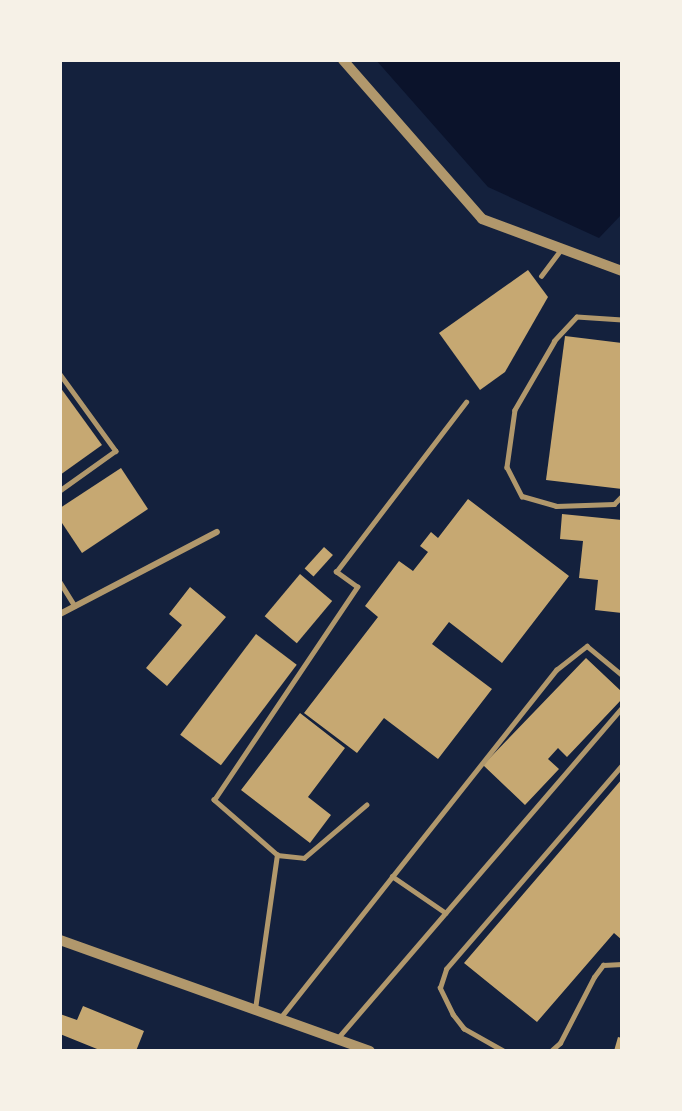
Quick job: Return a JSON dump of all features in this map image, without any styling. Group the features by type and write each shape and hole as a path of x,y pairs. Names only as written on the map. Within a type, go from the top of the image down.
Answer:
{"street":[{"path":"343,60 482,219 622,271"},
{"path":"60,614 217,532"},
{"path":"60,940 370,1051"}],"lane":[{"path":"541,276 562,248"},
{"path":"622,320 577,317 555,341 515,410 507,467 522,496 556,506 614,504 622,496"},
{"path":"60,374 116,451 60,491"},
{"path":"366,805 304,858 277,855 214,800 357,587 336,572 466,402"},
{"path":"60,582 75,606"},
{"path":"280,1018 556,670 579,649 587,646 622,675"},
{"path":"337,1039 622,708"},
{"path":"503,1051 464,1029 444,1001 440,988 446,969 622,765"},
{"path":"255,1009 277,855"},
{"path":"392,876 446,913"},
{"path":"551,1051 561,1043 603,965 622,964"},
{"path":"488,1051 492,1046"}],"water":[{"path":"376,60 622,60 622,214 599,238 488,187"}],"building":[{"path":"528,270 548,297 505,372 480,390 439,333"},
{"path":"565,336 622,343 622,489 546,480"},
{"path":"60,387 102,445 60,475"},
{"path":"121,468 148,509 82,553 60,520 60,508"},
{"path":"468,499 569,576 502,663 449,622 432,644 492,689 438,759 384,718 357,753 304,713 378,617 365,606 399,561 413,571 428,552 420,546 431,532 438,538"},
{"path":"562,514 622,520 622,613 595,610 598,580 579,578 583,541 560,539"},
{"path":"324,547 333,555 314,577 305,569"},
{"path":"300,574 332,601 297,643 265,616"},
{"path":"190,587 226,617 167,686 146,668 182,625 169,614"},
{"path":"256,634 297,665 221,765 180,735"},
{"path":"586,658 622,692 622,699 567,757 558,748 548,759 559,769 525,805 483,765"},
{"path":"300,713 345,748 308,797 331,815 310,843 241,790"},
{"path":"622,779 622,940 614,933 537,1022 464,963"},
{"path":"83,1006 144,1031 136,1051 102,1051 60,1034 60,1014 77,1020"},
{"path":"618,1037 622,1038 622,1051 614,1051"}]}
